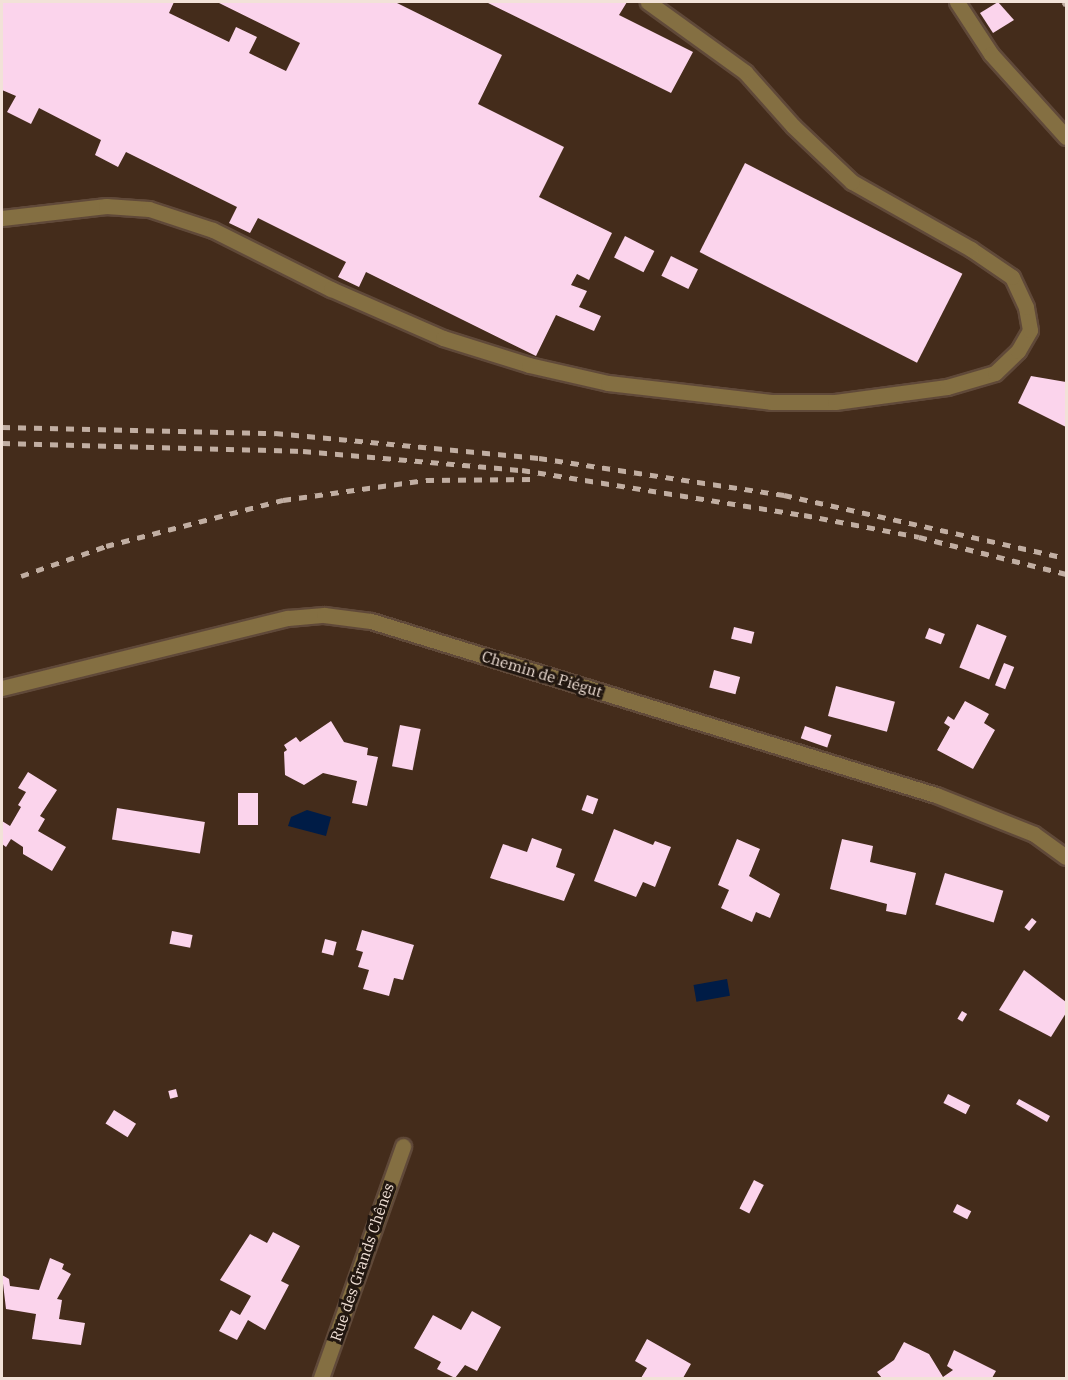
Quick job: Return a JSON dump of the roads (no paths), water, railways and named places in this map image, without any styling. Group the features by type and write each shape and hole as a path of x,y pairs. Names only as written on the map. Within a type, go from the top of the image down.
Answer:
{"street":[{"path":"2,218 106,206 149,209 213,230 331,290 444,338 519,362 608,383 771,402 835,402 947,387 995,373 1018,351 1030,330 1026,306 1012,277 971,249 852,182 793,126 745,72 648,2"},
{"path":"957,2 991,54 1066,137"},
{"name":"Chemin de Piégut","path":"2,688 288,618 324,615 371,621 936,795 1034,834 1066,857"},
{"name":"Rue des Grands Chênes","path":"321,1378 403,1146"}],"water":[{"path":"307,810 331,817 326,836 288,826 291,817"},
{"path":"727,979 730,996 696,1002 694,985"}],"railway":[{"path":"2,427 275,433 539,458 784,495 1066,558"},
{"path":"2,443 303,451 522,470 804,515 919,537 1066,574"},
{"path":"21,576 106,546 283,500 426,480 534,479"}]}
